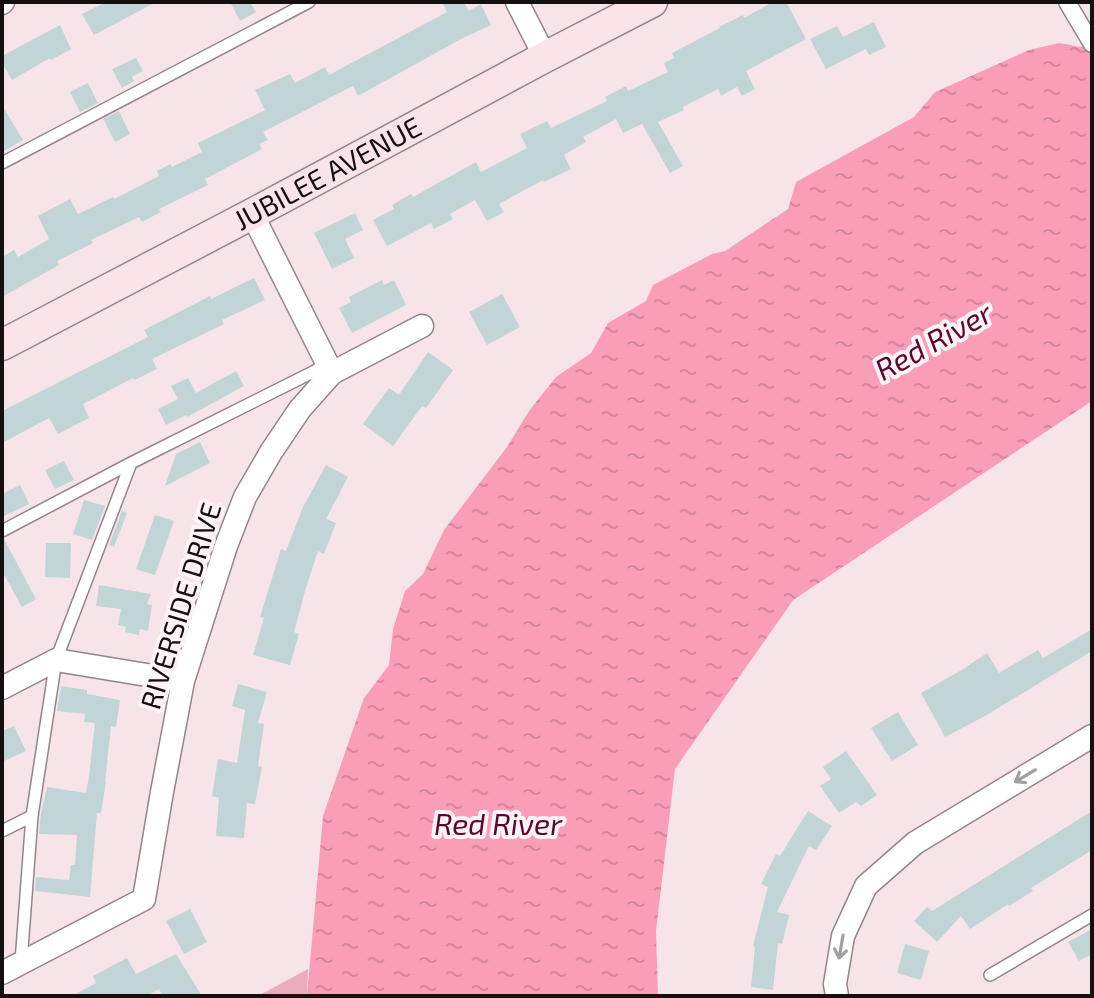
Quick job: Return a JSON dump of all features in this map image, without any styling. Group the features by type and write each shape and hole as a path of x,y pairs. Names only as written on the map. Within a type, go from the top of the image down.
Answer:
{"main road":[{"name":"JUBILEE AVENUE","path":"2,345 652,2"}],"street":[{"path":"517,2 545,57"},
{"path":"1067,2 1092,44"},
{"path":"252,214 330,368 422,326"},
{"name":"RIVERSIDE DRIVE","path":"12,968 144,899 183,681 226,546 245,497 271,452 330,368"},
{"path":"2,688 56,660 183,681"},
{"path":"837,996 835,984 843,936 866,886 915,843 1092,736"}],"lane":[{"path":"2,163 309,2"},
{"path":"2,531 315,371 330,368"},
{"path":"12,968 56,660 131,463"},
{"path":"2,831 32,816"},
{"path":"990,975 1092,915"}],"shaded area":[{"path":"308,969 307,996 258,996"}],"water":[{"name":"Red River","path":"1092,39 1092,401 793,600 675,769 656,931 658,996 307,996 323,816 364,698 389,665 393,629 405,591 423,574 444,530 556,377 591,353 608,323 646,301 653,285 712,254 725,251 788,209 796,182 914,117 935,92 1029,50 1059,43 1081,47"}],"building":[{"path":"106,2 156,2 94,35 82,14"},
{"path":"230,2 250,2 256,12 240,21"},
{"path":"442,2 464,2 469,11 481,4 491,25 358,96 353,86 263,132 268,140 259,144 262,149 205,179 208,185 159,209 161,212 142,222 139,217 91,240 93,243 57,261 59,265 2,297 2,257 14,250 18,257 49,239 38,216 70,199 78,214 159,176 157,171 202,152 198,143 265,110 255,90 290,74 295,83 325,67 329,75 447,12"},
{"path":"773,2 786,2 806,39 746,71 755,89 742,96 737,87 721,96 718,89 658,122 683,166 670,173 642,124 623,133 616,119 583,137 586,142 564,155 571,169 499,204 504,212 487,221 475,200 450,214 453,219 434,229 431,223 387,246 373,220 394,209 392,205 411,194 413,197 476,162 481,172 527,148 520,134 547,121 551,128 607,101 605,97 626,86 628,91 668,72 664,63 674,58 672,53"},
{"path":"874,22 886,47 869,55 866,49 826,69 810,39 837,26 843,37"},
{"path":"60,25 71,49 12,80 2,63 2,56"},
{"path":"136,58 143,71 122,88 112,69"},
{"path":"88,83 98,103 80,112 70,92"},
{"path":"2,105 23,140 2,152"},
{"path":"119,111 130,134 115,142 103,119"},
{"path":"355,213 363,230 345,239 354,258 332,269 314,233"},
{"path":"254,278 265,300 152,359 157,369 83,404 89,418 58,434 49,418 2,443 2,411 148,337 144,330 210,296 211,299"},
{"path":"382,280 384,285 394,280 406,305 352,333 339,308 351,302 349,297"},
{"path":"502,294 520,327 487,345 469,312"},
{"path":"428,352 453,370 393,446 363,424 389,388 399,395"},
{"path":"236,371 244,386 166,425 158,409 178,399 171,386 188,378 196,393"},
{"path":"200,442 210,463 165,486 176,454"},
{"path":"64,461 74,480 55,489 45,470"},
{"path":"326,465 348,477 326,519 336,523 324,554 318,551 305,591 294,632 299,634 290,665 253,655 264,618 260,617 281,549 286,551 303,507"},
{"path":"20,485 29,504 2,517 2,494"},
{"path":"84,500 105,506 92,540 73,534"},
{"path":"122,511 127,513 114,547 109,545"},
{"path":"155,515 174,521 155,575 136,569"},
{"path":"2,539 36,599 22,607 2,571"},
{"path":"46,543 71,543 70,578 45,577"},
{"path":"99,585 151,594 147,604 152,605 148,631 140,629 139,635 125,632 126,627 118,625 121,609 96,606"},
{"path":"1092,629 1092,651 945,737 921,693 987,653 999,673 1038,650 1043,658"},
{"path":"238,684 267,692 258,723 264,724 258,766 262,767 255,804 247,803 244,838 216,836 219,798 212,796 218,759 237,763 245,710 232,706"},
{"path":"61,686 120,700 116,727 111,726 101,813 97,813 90,897 35,891 36,877 69,880 71,865 75,865 77,835 39,834 47,787 86,793 89,776 95,723 84,722 85,714 57,711"},
{"path":"898,712 918,745 892,761 871,728"},
{"path":"14,726 26,751 2,762 2,731"},
{"path":"846,751 877,795 861,806 856,802 839,813 820,786 831,779 823,767"},
{"path":"808,811 832,826 816,850 809,846 777,912 789,915 782,944 778,943 773,990 751,987 753,946 768,887 761,884 776,854 780,856"},
{"path":"1092,811 1092,850 1031,888 1033,891 1009,906 970,929 961,916 937,942 914,921 927,907 932,911"},
{"path":"190,909 207,942 184,954 166,921"},
{"path":"1092,929 1092,954 1079,961 1068,942"},
{"path":"905,944 929,951 921,980 897,973"},
{"path":"176,954 202,996 163,996 159,989 147,996 72,996 96,983 93,976 127,958 136,974"}]}
